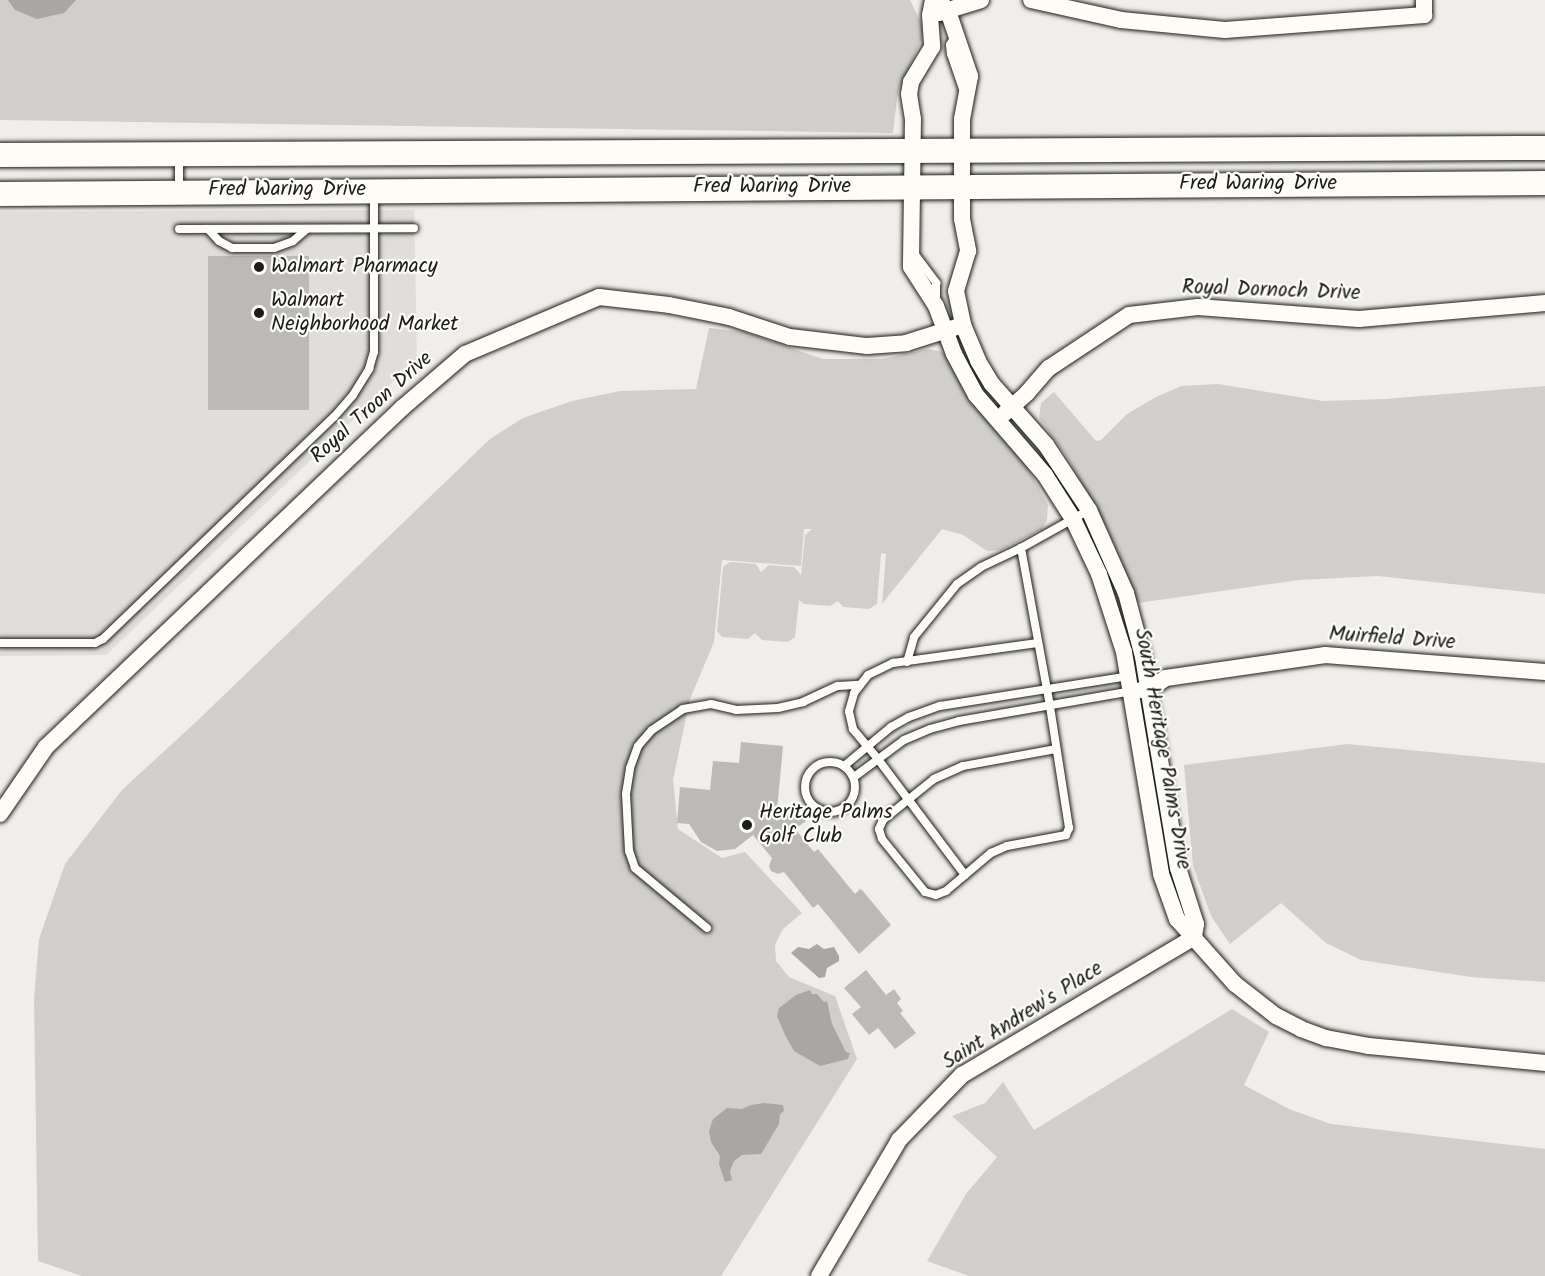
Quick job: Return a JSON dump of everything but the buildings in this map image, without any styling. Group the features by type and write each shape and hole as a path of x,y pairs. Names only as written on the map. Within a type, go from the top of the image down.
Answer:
{"main road":[{"name":"Fred Waring Drive","path":"0,155 1545,148"},
{"name":"Fred Waring Drive","path":"0,194 1545,183"}],"street":[{"path":"932,47 932,8 981,0"},
{"path":"1031,0 1121,20 1225,30 1424,7"},
{"name":"South Heritage Palms Drive","path":"944,5 955,42 970,76 962,119 962,219 968,251 956,291 963,325 985,373 1060,465 1089,510 1126,593 1149,683 1178,868 1196,924 1194,937"},
{"name":"South Heritage Palms Drive","path":"932,47 911,82 909,94 914,119 911,267 934,298 944,331 967,381 1028,453 1073,519 1109,599 1131,683 1161,874 1177,919 1214,963 1256,1002 1276,1016 1310,1032 1369,1046 1545,1063"},
{"name":"Royal Troon Drive","path":"0,814 6,790 46,747 402,408 465,354 598,297 669,305 729,317 789,337 867,346 906,343 963,325"},
{"name":"Royal Dornoch Drive","path":"997,419 1049,368 1091,337 1129,315 1198,307 1359,319 1545,303"},
{"name":"Muirfield Drive","path":"1149,683 1166,678 1325,655 1545,672"},
{"path":"1131,683 1149,683"},
{"name":"Saint Andrew's Place","path":"819,1276 899,1140 962,1075 1194,937"}],"lane":[{"path":"932,47 955,42"},
{"path":"179,154 179,191"},
{"path":"0,643 95,643 103,639 334,417 364,378 374,352 374,190"},
{"path":"179,229 414,228"},
{"path":"208,229 219,241 232,248 274,248 293,241 308,229"},
{"path":"934,298 956,291"},
{"path":"907,662 914,637 957,584 981,567 1022,548 1089,510"},
{"path":"1022,548 1050,706 1069,828 1066,835 1007,846 991,853 936,895 925,892 882,839 879,829 883,820 934,779 963,766 1056,750"},
{"path":"965,875 907,801 879,759 853,729 849,711 854,693 868,675 893,663 1038,642"},
{"path":"844,766 891,728 909,717 940,706 1047,689 1131,683"},
{"path":"854,777 904,740 930,729 959,720 1050,706 1131,683"},
{"path":"707,928 635,868 629,851 626,794 630,768 638,746 652,730 683,709 711,705 736,710 777,708 803,702 838,686 860,685"},
{"path":"828,762 844,766 854,777 854,795 844,808 829,812 814,807 805,793 805,784 812,769 828,762"}],"shaded area":[{"path":"0,0 910,0 922,25 922,39 898,91 893,133 0,120"},
{"path":"8,0 76,0 64,13 37,19 15,10"},
{"path":"414,210 417,359 106,655 0,656 0,212"},
{"path":"709,328 745,332 823,359 883,359 928,349 943,352 983,416 1023,459 1048,505 1047,520 1042,529 1001,550 987,551 963,535 942,529 882,604 886,554 881,553 877,604 869,609 843,607 838,601 830,606 804,604 799,600 795,637 788,642 762,640 755,633 748,639 722,637 717,631 723,567 730,562 756,564 761,572 769,565 794,567 801,575 805,535 812,529 804,529 801,566 722,560 714,642 690,699 673,780 678,829 722,858 745,852 802,913 783,929 775,945 776,961 789,977 835,996 857,1059 721,1276 82,1276 38,1261 34,999 39,939 65,864 122,790 198,720 490,439 523,418 572,401 620,391 696,389"},
{"path":"1218,384 1323,401 1385,399 1545,386 1545,594 1378,576 1299,580 1138,603 1110,535 1067,457 1039,418 1041,403 1054,392 1096,441 1101,440 1127,414 1156,397 1181,386"},
{"path":"1347,744 1545,763 1545,982 1471,977 1361,960 1326,943 1281,903 1230,944 1211,916 1193,866 1184,765"},
{"path":"817,944 824,949 834,947 839,956 839,961 827,968 825,977 819,978 791,953 798,947 809,949"},
{"path":"810,990 824,1002 827,1001 832,1024 846,1052 850,1053 848,1059 820,1066 794,1051 785,1035 777,1016 779,1008 796,995"},
{"path":"1232,1009 1269,1032 1244,1085 1289,1109 1331,1124 1545,1149 1545,1276 969,1276 927,1261 966,1194 997,1157 952,1116 985,1103 1003,1082 1034,1130"},
{"path":"764,1103 783,1105 784,1111 780,1114 779,1124 761,1154 742,1155 734,1161 730,1171 732,1180 725,1182 719,1164 720,1156 711,1142 709,1131 713,1119 727,1108 742,1109"}],"place":[{"name":"Walmart Pharmacy","path":"259,267"},
{"name":"Walmart Neighborhood Market","path":"259,313"},
{"name":"Heritage Palms Golf Club","path":"747,825"}]}
